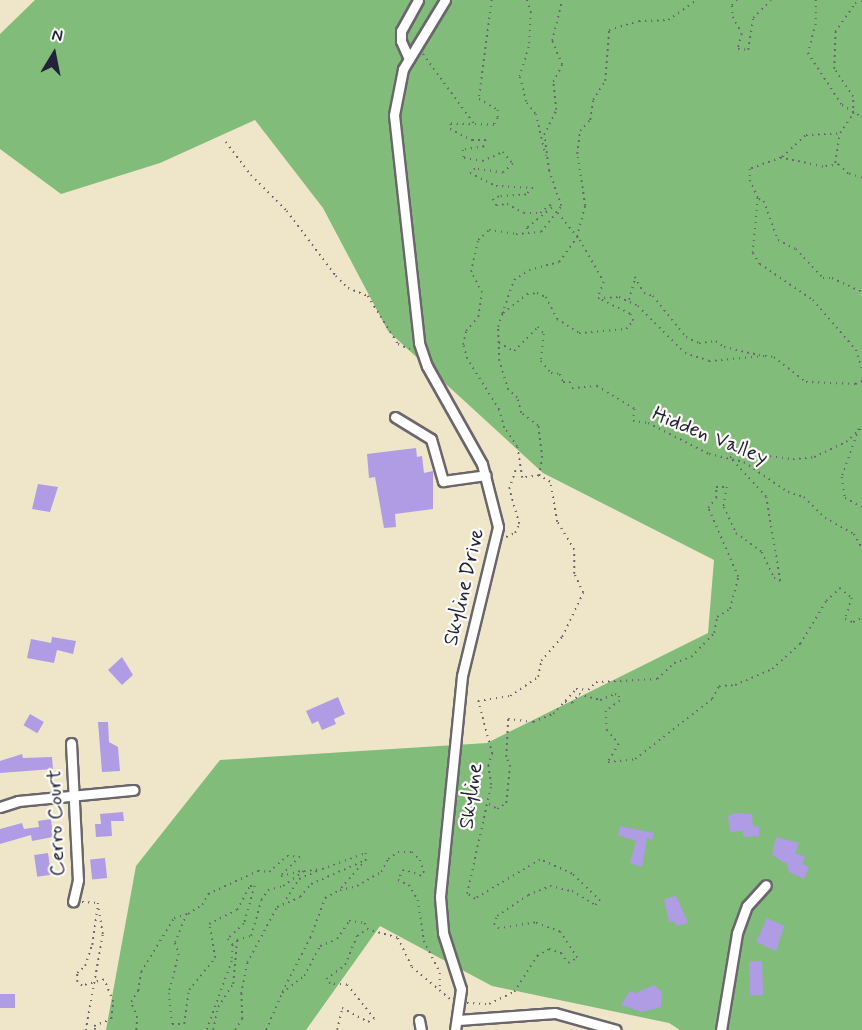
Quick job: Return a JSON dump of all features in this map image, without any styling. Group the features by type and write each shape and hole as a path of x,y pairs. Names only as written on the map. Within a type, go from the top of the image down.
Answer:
{"street":[{"path":"409,59 401,31 418,0"},
{"name":"Skyline Drive","path":"445,0 403,69 394,114 413,315 422,355 486,475 497,537 474,618 462,676 441,897 441,922 459,977 461,1003 457,1025"},
{"path":"395,417 423,431 431,439 443,481 486,475"},
{"name":"Cerro Court","path":"72,743 78,880 73,901"},
{"path":"0,807 18,801 133,790"},
{"path":"721,1030 737,933 747,906 766,885"},
{"path":"457,1025 555,1013 616,1030"}],"path":[{"path":"492,0 479,99 498,110 498,118 494,125 451,124 450,129 471,140 486,140 484,147 463,150 464,158 482,160 503,152 513,164 503,173 475,169 470,173 496,186 533,188 526,195 493,199 496,205 507,204 524,213 540,213 550,205 552,208 527,228 527,234"},
{"path":"527,0 531,12 529,47 520,77 527,103 536,114 546,158 561,206 541,232 527,234 489,230 478,240 471,272 482,293 478,317 463,339 466,359 499,410 504,428 517,447 518,466 522,478 539,476 542,458 538,426 521,413 517,398 508,390 499,342 502,314 514,280 529,270 559,262 577,237 585,206 577,154 580,131 590,120 593,100 605,81 609,30 639,21 668,20 697,0"},
{"path":"546,158 544,130 556,110 553,82 562,69 552,41 562,0"},
{"path":"737,0 732,6 733,17 742,34 738,49 748,50 753,18 771,0"},
{"path":"816,0 816,24 808,53 826,84 854,114 862,117"},
{"path":"835,164 840,133 854,114 853,97 834,69 835,32 855,3 862,1"},
{"path":"417,46 476,126"},
{"path":"840,133 806,135 781,158 750,169 750,180 758,198 753,254 760,264 813,300 856,350 862,368"},
{"path":"226,142 251,175 287,211 336,276 348,288 368,296 398,344 422,355"},
{"path":"781,158 823,167 835,164 862,178"},
{"path":"758,198 764,201 778,240 796,249 822,278 832,278 862,292"},
{"path":"557,213 577,237 604,282 598,298"},
{"path":"629,301 635,277 644,293 653,296 686,337 699,343 716,341 724,347 774,357 806,382 855,384 862,381"},
{"path":"502,314 527,294 537,293 546,297 557,319 579,333 626,329 633,321 630,314 598,298"},
{"path":"598,298 619,297 629,301 685,353 709,361 765,356"},
{"name":"Hidden Valley","path":"499,342 505,349 514,351 538,327 544,334 541,361 551,373 560,374 563,382 570,382 572,388 597,386 635,409 633,421 648,423 709,454 730,458 804,497 825,518 854,534 862,548"},
{"path":"489,804 497,809 506,802 510,768 506,757 508,719 533,722 554,714 576,689 588,690 596,682 619,678 657,679 674,663 691,657 714,633 717,617 729,609 738,577 736,564 708,508 720,484 727,488 724,507 736,533 762,552 776,582 780,581 766,497 730,458 734,452 793,459 814,457 846,442 861,428"},
{"path":"861,428 842,477 845,498 862,507"},
{"path":"497,537 511,536 519,524 509,489 513,468 518,466"},
{"name":"Skyline","path":"461,1003 489,1004 514,992 537,956 549,950 561,953 568,963 577,958 568,940 555,929 528,923 499,929 494,926 497,916 528,895 550,886 572,891 595,905 600,903 599,898 572,874 540,860 474,899 468,897 471,868 489,804 491,777 488,766 492,754 478,701 510,696 538,677 541,661 562,637 583,593 574,574 574,550 557,522 550,482 539,476"},
{"path":"565,701 568,705 579,694 600,700 615,693 619,696 620,701 606,711 607,730 619,744 608,762 635,759 712,699 719,686 758,676 787,657 800,645 826,601 840,588 852,598 845,618 853,622 862,618"},
{"path":"266,1030 310,938 325,898 340,890 357,886 381,872 388,859 399,852 412,852 420,860 424,872 421,876 404,870 398,880 409,885 418,900 424,940 440,973 439,990"},
{"path":"235,1030 242,1019 241,994 247,963 277,907 286,900 299,879 366,853 366,860 340,890"},
{"path":"136,1030 137,1018 131,1002 138,991 141,972 174,918 187,914 202,905 208,894 258,871 269,872 287,856 300,856 281,876 322,869"},
{"path":"286,900 300,897 311,884 366,860"},
{"path":"213,1030 218,1007 233,984 237,940 251,936 261,900 268,890 283,886 304,871"},
{"path":"187,914 175,943 179,954 169,993 172,1024 184,1024 189,990 194,980 206,974 215,958 209,924 237,910 250,886 255,886 244,924 228,939 233,945 232,961 207,1030"},
{"path":"73,901 98,903"},
{"path":"86,1030 101,960 103,935 98,903"},
{"path":"95,1030 94,1026 111,1019 113,1002 104,980 82,986 77,982 77,973 89,957 98,903"},
{"path":"282,993 298,983 320,946 337,939 349,921 365,923 367,929"},
{"path":"367,929 398,938 412,967 450,1000 461,1003"},
{"path":"337,1030 342,1008 368,1022 374,1019 347,985 330,984 326,979 345,965 357,936 367,929"}],"green space":[{"path":"35,0 862,0 862,1030 680,1030 669,1023 492,986 380,926 306,1030 106,1030 136,866 220,760 487,743 708,633 714,560 543,473 388,331 323,208 255,120 160,163 61,194 0,149 0,34"}],"building":[{"path":"416,448 417,457 422,456 424,473 433,471 433,509 395,514 396,527 384,528 375,477 369,478 367,454"},
{"path":"38,484 58,487 50,512 32,509"},
{"path":"52,637 76,641 73,654 57,650 54,663 27,658 31,639 51,643"},
{"path":"122,657 133,675 122,685 108,670"},
{"path":"338,697 345,714 334,719 336,724 322,730 318,721 312,724 306,711"},
{"path":"30,714 44,722 37,733 24,725"},
{"path":"98,722 108,722 109,742 118,747 120,771 102,772"},
{"path":"22,754 23,758 52,757 53,769 0,773 0,761"},
{"path":"123,812 124,821 111,821 112,836 96,837 95,824 101,824 100,814"},
{"path":"735,813 752,814 753,827 759,826 759,836 743,837 743,831 730,832 728,816"},
{"path":"51,819 53,837 32,841 31,835 0,844 0,829 22,823 24,829 39,827 38,821"},
{"path":"620,826 654,833 652,840 647,838 642,867 630,863 636,841 618,835"},
{"path":"776,837 799,843 795,853 805,857 802,864 809,867 804,879 789,872 787,864 772,855"},
{"path":"48,853 51,875 37,877 34,855"},
{"path":"105,858 107,878 92,879 90,860"},
{"path":"676,896 688,923 676,926 674,921 669,922 664,899"},
{"path":"767,918 784,926 776,951 756,942"},
{"path":"749,961 762,961 763,995 750,995"},
{"path":"654,985 662,992 661,1007 642,1012 621,1005 630,991 636,993"},
{"path":"0,994 15,994 15,1008 0,1008"}]}
